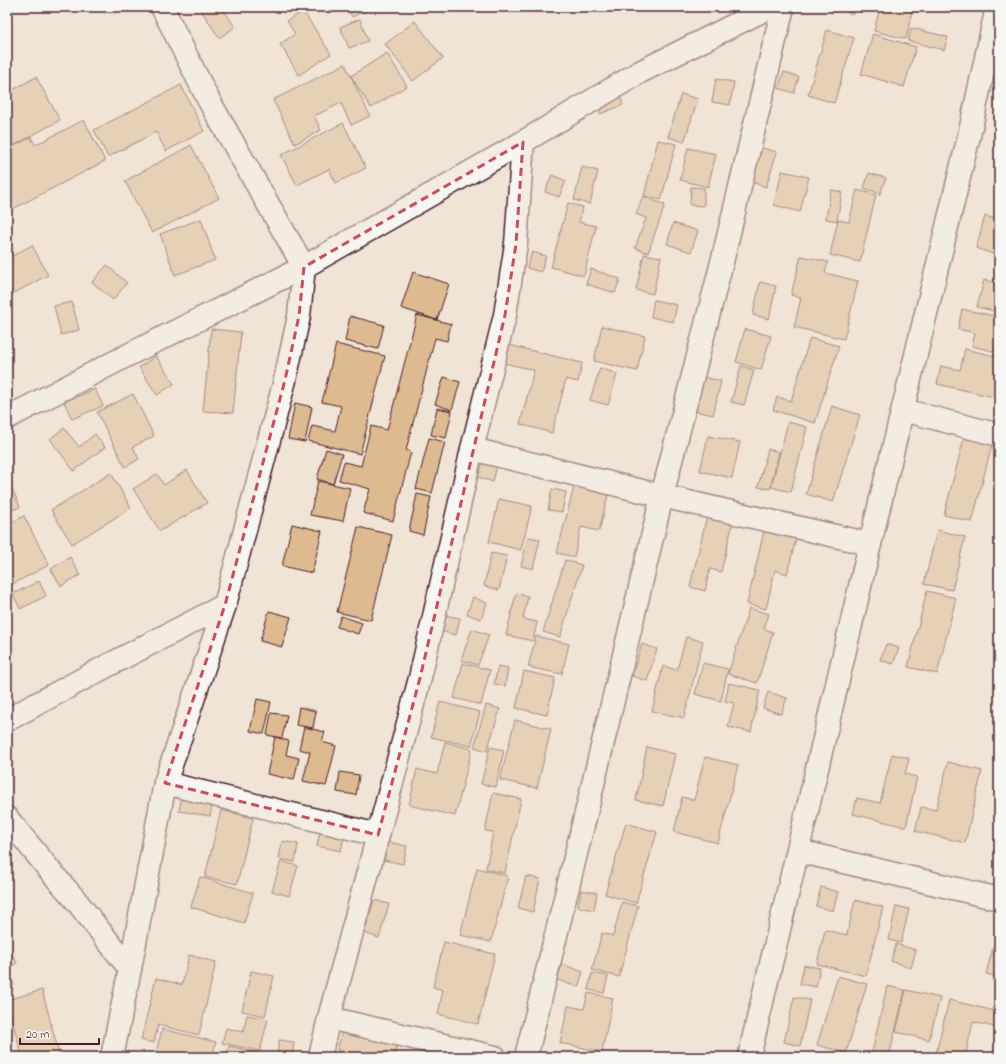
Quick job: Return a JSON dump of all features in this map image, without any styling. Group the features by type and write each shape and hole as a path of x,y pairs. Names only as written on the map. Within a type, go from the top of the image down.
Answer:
{"street":[{"path":"112,1057 165,783 225,604 285,380 299,316 304,267 208,99 162,7"},
{"path":"7,418 137,350 304,267 523,142 640,72 770,7"},
{"path":"526,1057 662,496 723,258 783,7"},
{"path":"749,1057 870,544 969,136 997,7"},
{"path":"320,1057 329,1018 420,678 472,449 505,315 516,244 523,142"},
{"path":"903,410 999,435"},
{"path":"472,449 662,496 870,544"},
{"path":"7,720 104,667 225,604"},
{"path":"165,783 378,835"},
{"path":"7,818 74,898 130,969"},
{"path":"798,851 999,899"},
{"path":"329,1018 496,1057"}],"highlighted area":[{"path":"523,142 516,244 505,315 420,678 378,835 165,783 225,605 285,380 299,316 304,267"}],"building":[{"path":"199,7 222,7 235,27 219,38"},
{"path":"347,7 373,7 352,17"},
{"path":"827,7 855,7 853,14"},
{"path":"880,7 913,7 906,39 874,31"},
{"path":"303,11 331,54 299,75 280,44 295,34 287,21"},
{"path":"360,19 368,41 349,48 340,27"},
{"path":"415,21 443,58 413,81 385,44"},
{"path":"911,28 948,37 944,50 908,41"},
{"path":"827,30 854,38 834,103 808,95"},
{"path":"873,34 916,47 904,87 861,74"},
{"path":"387,53 407,86 371,108 351,76"},
{"path":"345,64 370,116 351,125 341,103 314,116 321,130 295,144 273,100"},
{"path":"784,72 799,77 794,93 778,88"},
{"path":"36,77 60,120 13,146 7,136 7,93"},
{"path":"716,79 734,82 730,105 712,102"},
{"path":"616,84 623,105 600,114 592,93"},
{"path":"181,85 204,131 166,151 156,132 108,157 94,130"},
{"path":"681,94 698,99 684,142 668,137"},
{"path":"84,120 105,161 7,212 7,143 10,148 31,137 35,145"},
{"path":"343,123 366,168 336,183 329,169 297,185 281,155"},
{"path":"658,140 676,144 661,200 644,196"},
{"path":"191,145 219,198 152,233 125,181"},
{"path":"688,148 716,154 708,187 680,180"},
{"path":"762,148 777,152 766,187 752,182"},
{"path":"582,167 598,171 590,204 574,200"},
{"path":"782,171 809,177 800,212 774,205"},
{"path":"869,173 886,178 880,194 864,188"},
{"path":"552,175 566,181 559,197 545,192"},
{"path":"691,187 704,188 704,206 690,205"},
{"path":"831,190 842,192 837,221 826,219"},
{"path":"857,190 876,195 860,262 830,255 838,220 849,222"},
{"path":"643,196 665,205 648,253 635,248 646,218 636,214"},
{"path":"568,203 583,207 579,222 596,226 584,276 551,267"},
{"path":"985,216 999,220 999,233 993,254 976,248"},
{"path":"201,219 215,260 175,275 160,234"},
{"path":"673,223 698,231 691,252 667,244"},
{"path":"32,245 48,275 7,297 7,259"},
{"path":"532,252 546,256 541,272 527,268"},
{"path":"644,254 661,257 653,294 636,290"},
{"path":"801,256 828,262 825,273 858,281 844,339 794,327 801,298 791,295"},
{"path":"107,265 127,283 113,300 92,282"},
{"path":"591,269 620,279 615,293 586,284"},
{"path":"413,272 449,284 437,320 401,308"},
{"path":"984,280 999,283 999,312 977,307"},
{"path":"760,282 776,286 769,319 753,315"},
{"path":"654,300 677,305 673,322 651,317"},
{"path":"72,302 79,330 61,335 54,306"},
{"path":"962,309 999,317 999,344 997,352 972,346 975,333 958,329"},
{"path":"417,315 451,324 447,341 435,338 406,450 411,452 393,521 363,513 370,489 339,480 344,462 361,466 371,426 387,430"},
{"path":"350,316 384,325 378,349 345,341"},
{"path":"602,326 645,336 637,371 594,361"},
{"path":"211,329 241,332 233,413 203,411"},
{"path":"745,329 771,336 761,370 736,362"},
{"path":"810,338 839,346 815,423 773,410 777,397 791,401"},
{"path":"336,344 385,356 360,454 308,441 312,426 335,431 341,406 322,402"},
{"path":"509,345 582,363 578,382 566,379 552,433 520,424 534,370 504,363"},
{"path":"965,349 999,357 999,398 937,384 941,366 960,370"},
{"path":"156,356 174,384 157,395 139,367"},
{"path":"741,366 754,370 744,405 731,402"},
{"path":"600,368 617,374 608,405 590,400"},
{"path":"444,377 460,382 452,410 435,404"},
{"path":"702,377 721,381 713,415 695,411"},
{"path":"95,389 103,406 72,419 64,402"},
{"path":"133,394 154,436 133,447 139,459 125,467 97,412"},
{"path":"295,403 312,407 305,442 288,439"},
{"path":"832,406 860,415 833,502 806,494"},
{"path":"437,408 452,411 446,438 431,435"},
{"path":"788,422 807,427 791,492 771,487"},
{"path":"64,428 79,447 95,434 105,447 74,471 50,439"},
{"path":"708,436 740,442 732,478 700,471"},
{"path":"429,438 445,442 432,493 416,489"},
{"path":"964,438 992,445 972,522 944,515"},
{"path":"326,449 342,454 333,484 317,479"},
{"path":"768,449 779,452 770,489 758,487"},
{"path":"483,461 497,465 493,482 478,477"},
{"path":"187,470 207,503 160,531 133,489 157,474 164,485"},
{"path":"111,473 131,508 72,544 51,510"},
{"path":"318,481 350,488 343,521 310,515"},
{"path":"575,483 609,491 599,531 581,527 574,557 557,553"},
{"path":"12,488 20,507 7,512 7,491"},
{"path":"552,489 566,492 562,512 548,510"},
{"path":"417,494 431,497 423,535 409,531"},
{"path":"499,499 532,506 521,550 489,542"},
{"path":"24,516 49,565 7,587 7,547 9,546 7,542 7,525"},
{"path":"707,516 733,522 721,572 710,569 705,591 690,587"},
{"path":"292,524 322,531 312,573 282,566"},
{"path":"358,527 392,535 371,620 337,612"},
{"path":"937,530 965,537 952,590 924,584"},
{"path":"764,531 796,539 787,574 775,570 766,609 747,604"},
{"path":"528,537 540,539 533,569 521,566"},
{"path":"491,553 507,556 499,590 484,586"},
{"path":"70,557 80,575 61,586 51,569"},
{"path":"565,560 582,565 560,637 543,632"},
{"path":"39,581 46,596 20,609 13,594"},
{"path":"999,582 999,608 993,606"},
{"path":"927,591 956,598 937,674 908,667"},
{"path":"516,594 528,596 523,619 537,622 533,641 506,635"},
{"path":"473,597 487,603 481,619 467,614"},
{"path":"749,608 769,614 764,629 773,632 757,683 728,674"},
{"path":"269,611 291,617 282,647 260,641"},
{"path":"444,615 460,618 456,635 440,631"},
{"path":"341,616 362,623 358,634 337,627"},
{"path":"472,629 489,635 478,665 461,660"},
{"path":"536,636 569,644 562,674 528,667"},
{"path":"686,637 703,641 684,718 652,711 663,666 677,670"},
{"path":"642,644 657,649 647,681 632,676"},
{"path":"886,644 899,648 893,664 880,660"},
{"path":"463,663 490,670 481,705 454,698"},
{"path":"703,663 728,669 721,701 695,694"},
{"path":"498,666 508,668 505,686 494,684"},
{"path":"524,671 555,678 547,715 516,708"},
{"path":"729,683 760,690 751,732 728,727 734,703 725,701"},
{"path":"768,692 787,698 781,714 763,708"},
{"path":"257,699 271,702 264,734 250,731"},
{"path":"440,702 480,712 471,746 431,737"},
{"path":"486,705 500,709 487,751 474,747"},
{"path":"299,707 316,711 313,728 296,725"},
{"path":"271,713 287,715 282,738 267,735"},
{"path":"515,720 551,729 537,788 500,780"},
{"path":"304,727 325,732 322,742 336,746 326,786 303,781 310,752 299,749"},
{"path":"275,737 289,741 286,755 299,758 294,780 267,774"},
{"path":"445,742 472,749 455,816 409,805 417,769 437,774"},
{"path":"490,747 504,750 496,787 481,784"},
{"path":"647,747 675,754 663,806 636,800"},
{"path":"892,754 909,758 905,774 917,777 906,827 853,814 857,798 880,803"},
{"path":"705,757 738,765 718,843 674,832 682,797 694,800"},
{"path":"948,762 982,771 965,843 915,831 921,807 936,810"},
{"path":"340,772 359,775 356,795 337,792"},
{"path":"183,790 214,796 210,816 179,811"},
{"path":"493,793 521,799 505,873 486,869 493,832 485,831"},
{"path":"221,810 253,818 237,884 205,877"},
{"path":"626,823 657,832 636,903 605,894"},
{"path":"321,826 345,831 341,851 317,846"},
{"path":"282,841 298,844 295,862 279,859"},
{"path":"388,842 407,846 403,864 384,860"},
{"path":"281,861 298,866 289,896 272,891"},
{"path":"477,868 508,876 491,942 460,935"},
{"path":"526,876 540,879 533,912 518,908"},
{"path":"200,877 253,893 244,923 191,907"},
{"path":"821,887 838,892 833,911 816,906"},
{"path":"581,890 597,893 594,910 578,907"},
{"path":"374,900 389,904 379,938 364,933"},
{"path":"855,900 883,907 866,976 817,964 825,930 847,935"},
{"path":"622,902 638,906 619,977 592,970 602,933 613,936"},
{"path":"896,906 909,909 901,943 889,940"},
{"path":"997,932 999,932 999,977 986,974"},
{"path":"444,942 495,954 478,1024 438,1014 443,990 433,987"},
{"path":"7,944 17,963 7,968"},
{"path":"896,944 916,950 911,968 891,961"},
{"path":"189,955 216,962 199,1035 158,1025 154,1043 141,1040 156,978 182,985"},
{"path":"562,964 583,972 578,987 557,980"},
{"path":"804,965 820,968 816,987 800,984"},
{"path":"251,971 274,976 265,1016 242,1011"},
{"path":"7,972 14,985 7,988"},
{"path":"592,973 608,976 604,993 588,990"},
{"path":"838,976 867,984 846,1053 817,1045"},
{"path":"887,986 905,990 889,1057 871,1057"},
{"path":"42,990 60,1057 22,1057 7,1000"},
{"path":"906,990 940,998 929,1040 896,1032"},
{"path":"588,993 613,998 602,1052 560,1043 568,1006 584,1009"},
{"path":"794,997 810,1000 800,1046 784,1042"},
{"path":"949,1000 999,1012 999,1028 973,1022 965,1057 935,1057"},
{"path":"247,1015 268,1019 260,1051 222,1043 226,1028 243,1032"},
{"path":"162,1029 216,1042 212,1057 197,1053 196,1057 155,1057"},
{"path":"342,1032 397,1045 394,1057 367,1057 337,1050"},
{"path":"279,1040 294,1042 292,1057 277,1057"},
{"path":"229,1046 258,1053 257,1057 226,1057"},
{"path":"424,1052 446,1057 423,1057"}]}
